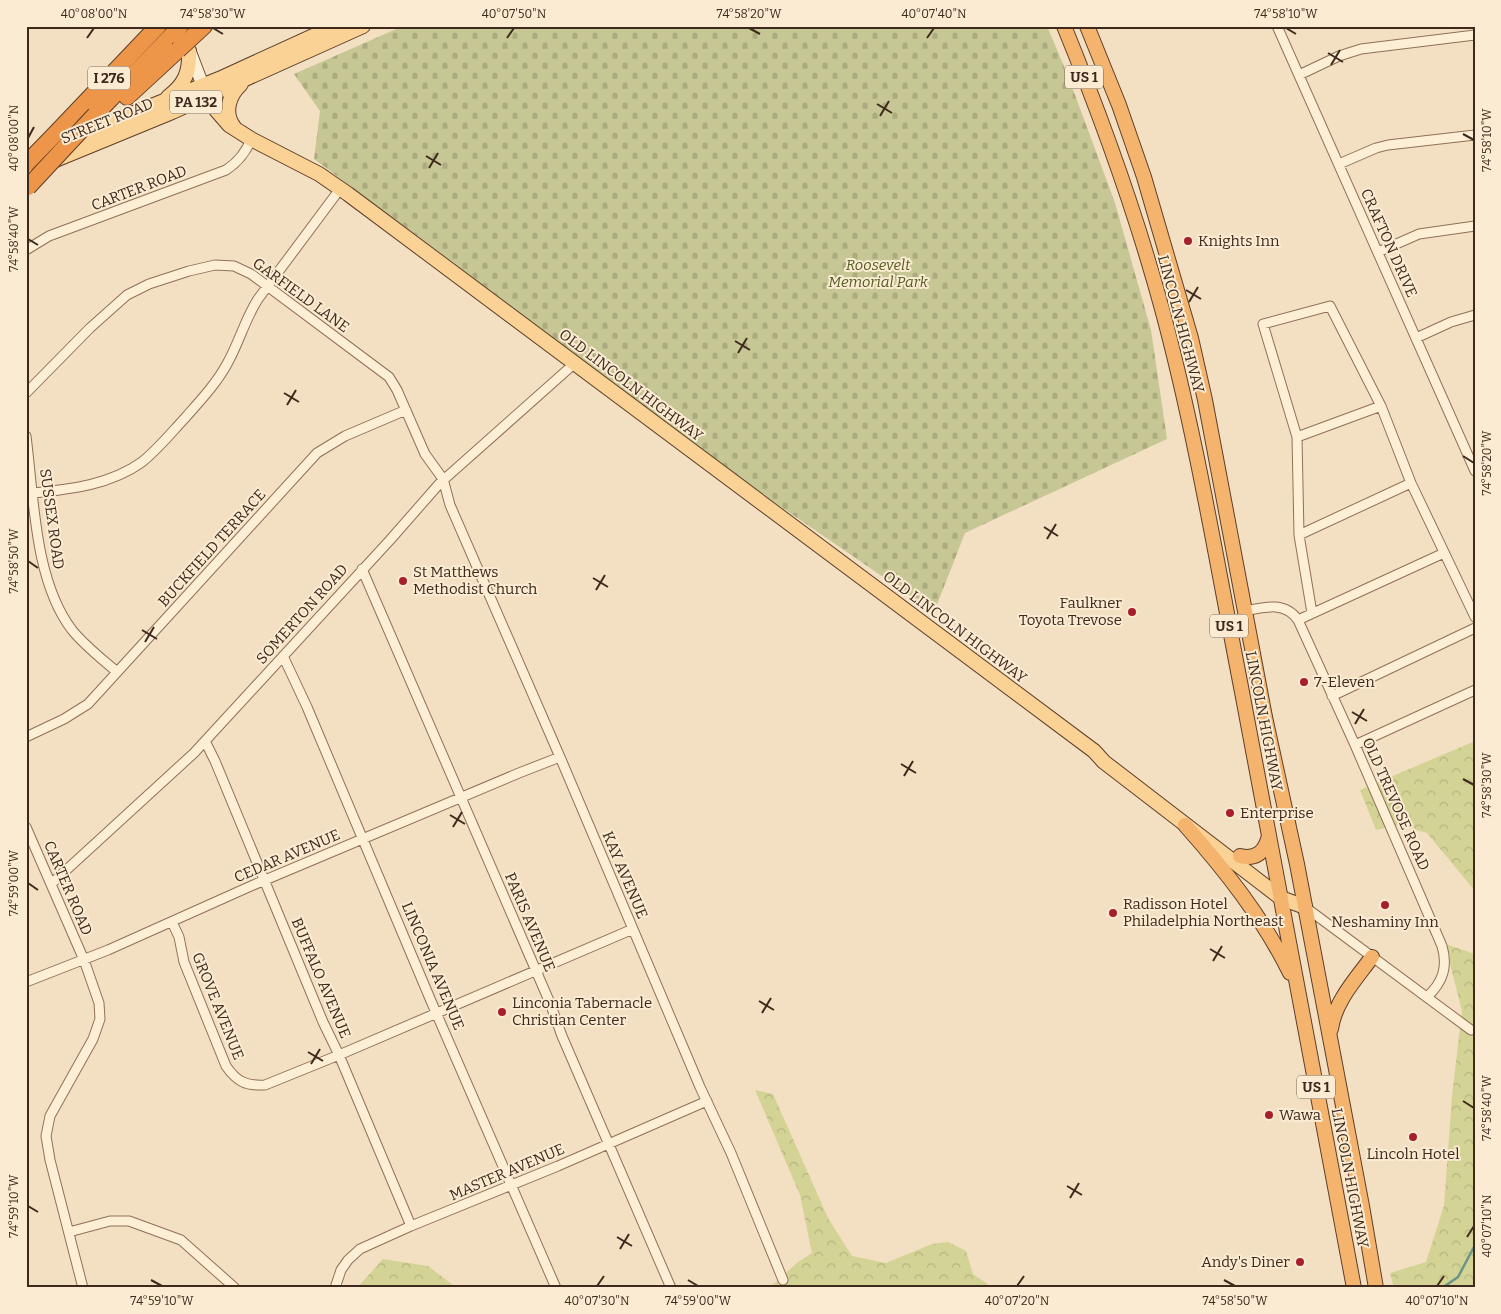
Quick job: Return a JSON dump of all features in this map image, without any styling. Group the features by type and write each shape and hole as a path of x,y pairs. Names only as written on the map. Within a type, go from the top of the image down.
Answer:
{"highway":[{"name":"I 276","path":"26,164 158,26"},
{"path":"27,182 102,114 181,38 204,26"},
{"name":"LINCOLN HIGHWAY","path":"1064,26 1127,191 1152,270 1172,344 1192,434 1354,1288"},
{"name":"LINCOLN HIGHWAY","path":"1087,26 1119,105 1144,177 1190,338 1205,400 1305,907 1376,1288"},
{"path":"1185,825 1254,911 1273,940 1296,986"},
{"path":"1240,856 1250,858 1258,855 1265,848 1269,836"},
{"path":"1330,1039 1332,1020 1338,1004 1372,957"}],"main road":[{"name":"STREET ROAD","path":"27,182 335,26"},
{"name":"STREET ROAD","path":"26,156 157,104 245,80 363,26"},
{"name":"OLD LINCOLN HIGHWAY","path":"181,38 206,91 224,121 245,136 319,174 340,189 1094,750 1104,762 1185,825 1280,892 1305,907"},
{"path":"157,104 176,91 183,82 190,64 181,38"},
{"path":"245,80 232,95 228,109 230,122 245,136"},
{"name":"OLD LINCOLN HIGHWAY","path":"1094,750 1109,756 1240,856 1280,892"}],"street":[{"name":"CRAFTON DRIVE","path":"1277,26 1475,471"},
{"path":"1299,75 1339,56 1361,49 1475,36"},
{"path":"1339,164 1376,148 1388,145 1475,135"},
{"name":"CARTER ROAD","path":"26,250 49,236 226,170 245,153 245,136"},
{"path":"33,493 73,489 97,483 125,472 148,457 214,383 227,364 251,310 340,189"},
{"path":"1378,252 1419,234 1475,226"},
{"name":"GARFIELD LANE","path":"26,393 115,304 127,295 149,284 189,271 223,264 244,269 389,377 397,390 425,454 443,479"},
{"path":"1312,613 1299,535 1297,437 1263,324 1330,306 1381,406 1411,483 1475,617"},
{"path":"1416,338 1451,322 1475,315"},
{"name":"SOMERTON ROAD","path":"51,884 205,741 390,540 443,479 574,363"},
{"path":"1297,437 1381,406"},
{"name":"BUCKFIELD TERRACE","path":"26,737 81,709 317,454 345,436 406,410"},
{"name":"SUSSEX ROAD","path":"26,436 43,565 54,598 73,630 116,672"},
{"name":"KAY AVENUE","path":"443,479 450,504 707,1102 731,1153 783,1280"},
{"path":"1299,535 1411,483"},
{"path":"1245,610 1276,606 1291,612 1298,620 1444,553"},
{"name":"PARIS AVENUE","path":"362,569 536,970 562,1036 671,1288"},
{"name":"OLD TREVOSE ROAD","path":"1298,620 1355,745 1442,946 1445,959 1444,974 1439,985 1427,998"},
{"path":"1332,696 1475,628"},
{"name":"LINCONIA AVENUE","path":"283,656 307,707 436,1012 556,1288"},
{"path":"1355,745 1475,690"},
{"name":"BUFFALO AVENUE","path":"205,741 411,1226"},
{"name":"CEDAR AVENUE","path":"26,982 84,960 461,797 560,757"},
{"name":"CARTER ROAD","path":"26,827 84,960 100,1003 100,1019 93,1039 50,1116 46,1136 50,1160 83,1288"},
{"name":"OLD LINCOLN HIGHWAY","path":"1305,907 1471,1030"},
{"name":"GROVE AVENUE","path":"172,922 179,937 184,962 226,1066 233,1077 254,1086 265,1085 339,1055"},
{"path":"339,1055 633,929"},
{"name":"MASTER AVENUE","path":"336,1288 348,1260 360,1249 707,1102"},
{"path":"69,1232 110,1221 129,1221 181,1240 235,1288"}],"green space":[{"name":"Roosevelt Memorial Park","path":"403,26 1047,26 1068,76 1115,203 1151,330 1167,439 965,533 934,612 697,449 314,159 320,111 294,74"},
{"path":"1475,741 1475,891 1427,833 1398,825 1376,830 1360,790"},
{"path":"1445,944 1475,954 1475,1288 1394,1288 1390,1273 1426,1262 1444,1206 1452,1096 1462,1011"},
{"path":"755,1090 773,1094 828,1218 852,1256 886,1263 932,1244 948,1242 966,1251 973,1274 993,1288 769,1288 798,1262 812,1253 800,1195"},
{"path":"383,1259 428,1266 457,1288 357,1288"}],"waterway":[{"path":"1442,1288 1458,1277 1475,1245"}],"place":[{"name":"Knights Inn","path":"1188,241"},
{"name":"St Matthews Methodist Church","path":"403,581"},
{"name":"Faulkner Toyota Trevose","path":"1132,612"},
{"name":"7-Eleven","path":"1304,682"},
{"name":"Enterprise","path":"1230,813"},
{"name":"Neshaminy Inn","path":"1385,905"},
{"name":"Radisson Hotel Philadelphia Northeast","path":"1113,913"},
{"name":"Linconia Tabernacle Christian Center","path":"502,1012"},
{"name":"Wawa","path":"1269,1115"},
{"name":"Lincoln Hotel","path":"1413,1137"},
{"name":"Andy's Diner","path":"1300,1262"}]}
